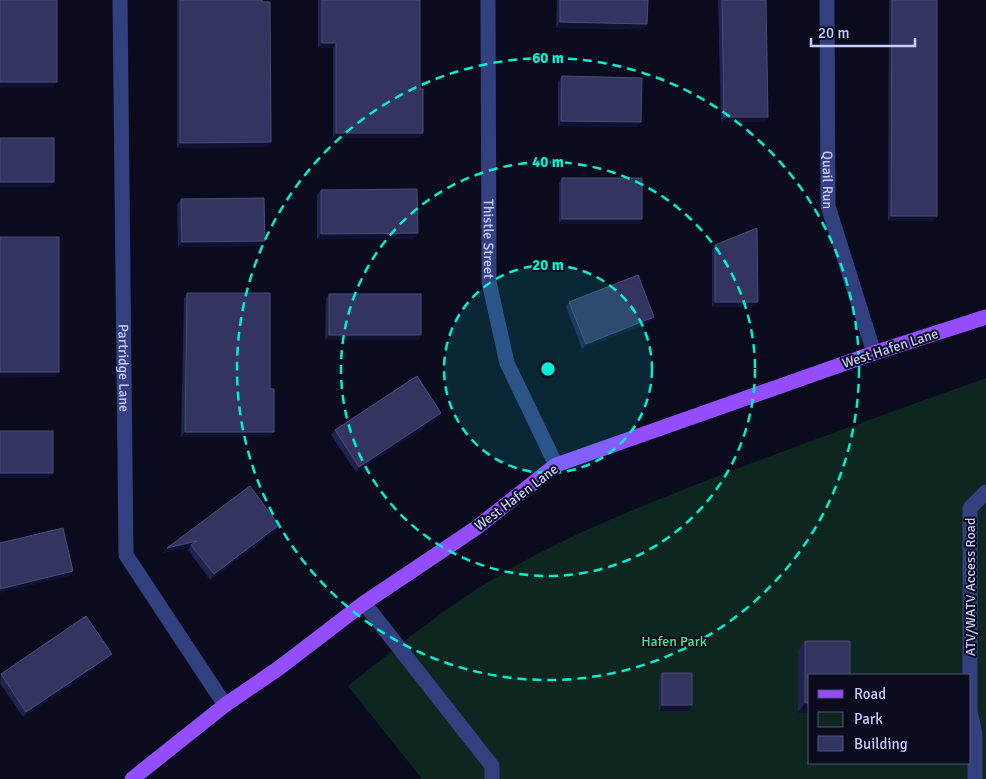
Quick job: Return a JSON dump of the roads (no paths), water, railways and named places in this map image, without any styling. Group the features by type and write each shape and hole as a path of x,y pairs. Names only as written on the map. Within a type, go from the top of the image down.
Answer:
{"main road":[{"name":"West Hafen Lane","path":"132,779 225,706 280,668 364,602 476,528 556,464 874,353 986,317"}],"street":[{"name":"Partridge Lane","path":"120,0 126,555 225,706"},
{"name":"Thistle Street","path":"488,0 489,282 507,363 556,464"},
{"name":"Quail Run","path":"827,0 828,206 874,353"},
{"name":"ATV/WATV Access Road","path":"970,674 970,508 986,492"},
{"path":"364,602 492,766 492,779"},
{"name":"ATV/WATV Access Road","path":"971,716 975,734 975,779"}],"park label":[{"name":"Hafen Park","path":"674,641"}]}
